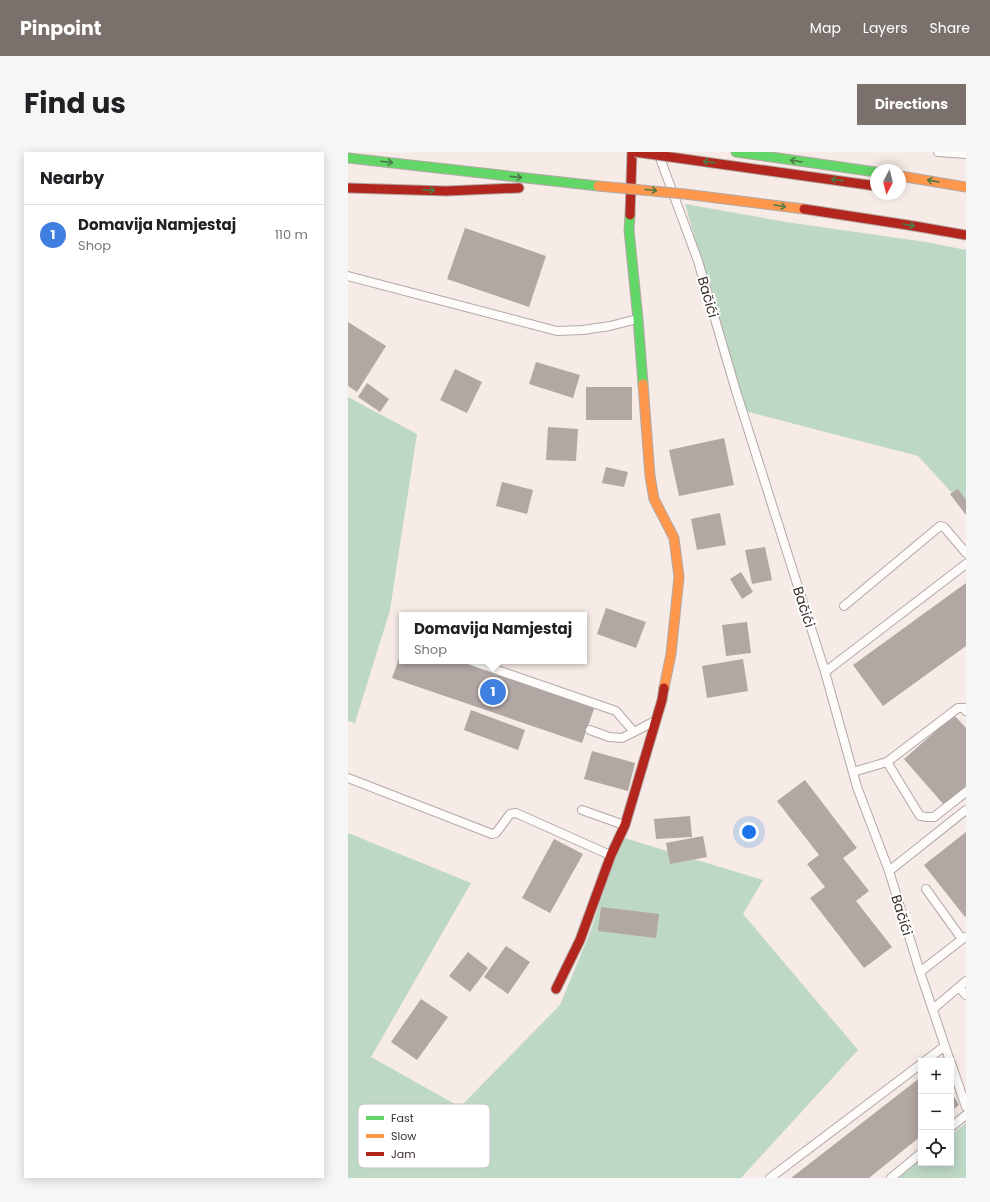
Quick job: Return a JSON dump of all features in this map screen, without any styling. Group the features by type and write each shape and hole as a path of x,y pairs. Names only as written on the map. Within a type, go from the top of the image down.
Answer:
{"main road":[{"path":"556,989 580,940 611,855 625,825 662,700 671,654 680,577 674,538 654,499 650,476 638,319 629,230 632,152"},
{"path":"635,152 870,185"},
{"path":"736,152 870,171"},
{"path":"348,158 772,204 899,223 966,235"},
{"path":"906,177 966,187"},
{"path":"348,188 446,191 598,186"}],"lane":[{"name":"Bačići","path":"658,152 698,261 736,391 825,672 852,772 889,871 920,972 950,1058"},
{"path":"938,152 966,154"},
{"path":"348,276 557,331 583,330 610,326 638,319"},
{"path":"844,606 940,526 944,527 966,553"},
{"path":"825,672 966,564"},
{"path":"480,664 616,712 634,732"},
{"path":"852,772 886,762 958,708 964,708 966,711"},
{"path":"590,730 609,737 622,738 656,721"},
{"path":"886,762 920,816 934,817 966,792"},
{"path":"348,778 492,834 496,833 510,814 516,813 611,855"},
{"path":"582,810 625,825"},
{"path":"889,871 966,810"},
{"path":"920,972 964,937 926,889"},
{"path":"933,1009 966,981"},
{"path":"959,987 966,996"},
{"path":"929,1058 945,1046"},
{"path":"770,1178 918,1066"},
{"name":"Bačići","path":"954,1071 966,1107"},
{"path":"954,1125 966,1115"},
{"path":"891,1178 918,1156"}],"green space":[{"path":"685,204 786,222 926,242 966,250 966,508 918,456 745,411"},
{"path":"348,397 417,434 390,610 355,723 348,721"},
{"path":"348,833 471,883 371,1057 455,1104 358,1104 358,1168 490,1168 490,1104 463,1104 560,1005 591,930 621,837 763,880 743,914 858,1050 741,1178 348,1178"},
{"path":"966,1123 966,1178 895,1178 918,1160 918,1166 954,1166 954,1133"}],"building":[{"path":"465,228 546,256 529,307 447,279"},
{"path":"348,322 386,346 357,392 348,386"},
{"path":"536,362 580,375 573,398 529,384"},
{"path":"455,369 482,382 467,413 440,400"},
{"path":"367,383 389,399 380,412 358,397"},
{"path":"586,387 632,387 632,420 586,420"},
{"path":"548,427 578,429 576,461 546,460"},
{"path":"724,438 734,485 679,496 669,450"},
{"path":"606,467 628,472 624,487 602,483"},
{"path":"502,482 533,490 527,514 496,506"},
{"path":"958,489 966,500 966,515 950,494"},
{"path":"720,513 726,545 697,550 691,519"},
{"path":"765,547 772,580 752,584 745,550"},
{"path":"741,572 753,592 742,599 730,579"},
{"path":"966,583 966,646 883,706 853,665"},
{"path":"606,608 646,622 636,648 597,634"},
{"path":"747,622 751,653 726,656 722,625"},
{"path":"399,658 399,664 472,664 595,706 582,743 392,678"},
{"path":"743,659 748,691 707,698 702,666"},
{"path":"471,710 525,730 518,750 464,730"},
{"path":"954,715 966,728 966,786 944,805 904,759"},
{"path":"592,751 635,763 628,791 584,779"},
{"path":"805,780 857,848 843,858 869,891 856,901 892,947 864,968 810,898 825,887 807,864 819,855 777,801"},
{"path":"690,816 692,837 656,839 654,819"},
{"path":"966,832 966,916 965,917 924,865"},
{"path":"703,836 707,857 670,864 666,843"},
{"path":"554,839 583,854 550,913 522,898"},
{"path":"601,907 659,914 656,938 598,931"},
{"path":"506,946 530,962 508,994 484,977"},
{"path":"468,952 488,968 470,992 449,976"},
{"path":"421,999 448,1017 417,1060 391,1042"},
{"path":"918,1079 918,1138 869,1178 791,1178"},
{"path":"954,1096 959,1105 954,1109"}],"traffic: fast":[{"path":"736,152 870,171"},
{"path":"348,158 598,186"},
{"path":"630,215 629,230 643,384"}],"traffic: slow":[{"path":"906,177 966,187"},
{"path":"598,186 685,194 804,209"},
{"path":"643,384 650,476 654,499 674,538 679,577 671,654 664,688"}],"traffic: jam":[{"path":"630,215 632,152"},
{"path":"635,152 870,185"},
{"path":"348,188 446,191 519,188"},
{"path":"804,209 966,235"},
{"path":"556,989 580,940 611,855 625,825 662,700 664,688"}],"place":[{"name":"Domavija Namjestaj","path":"493,692"}]}
